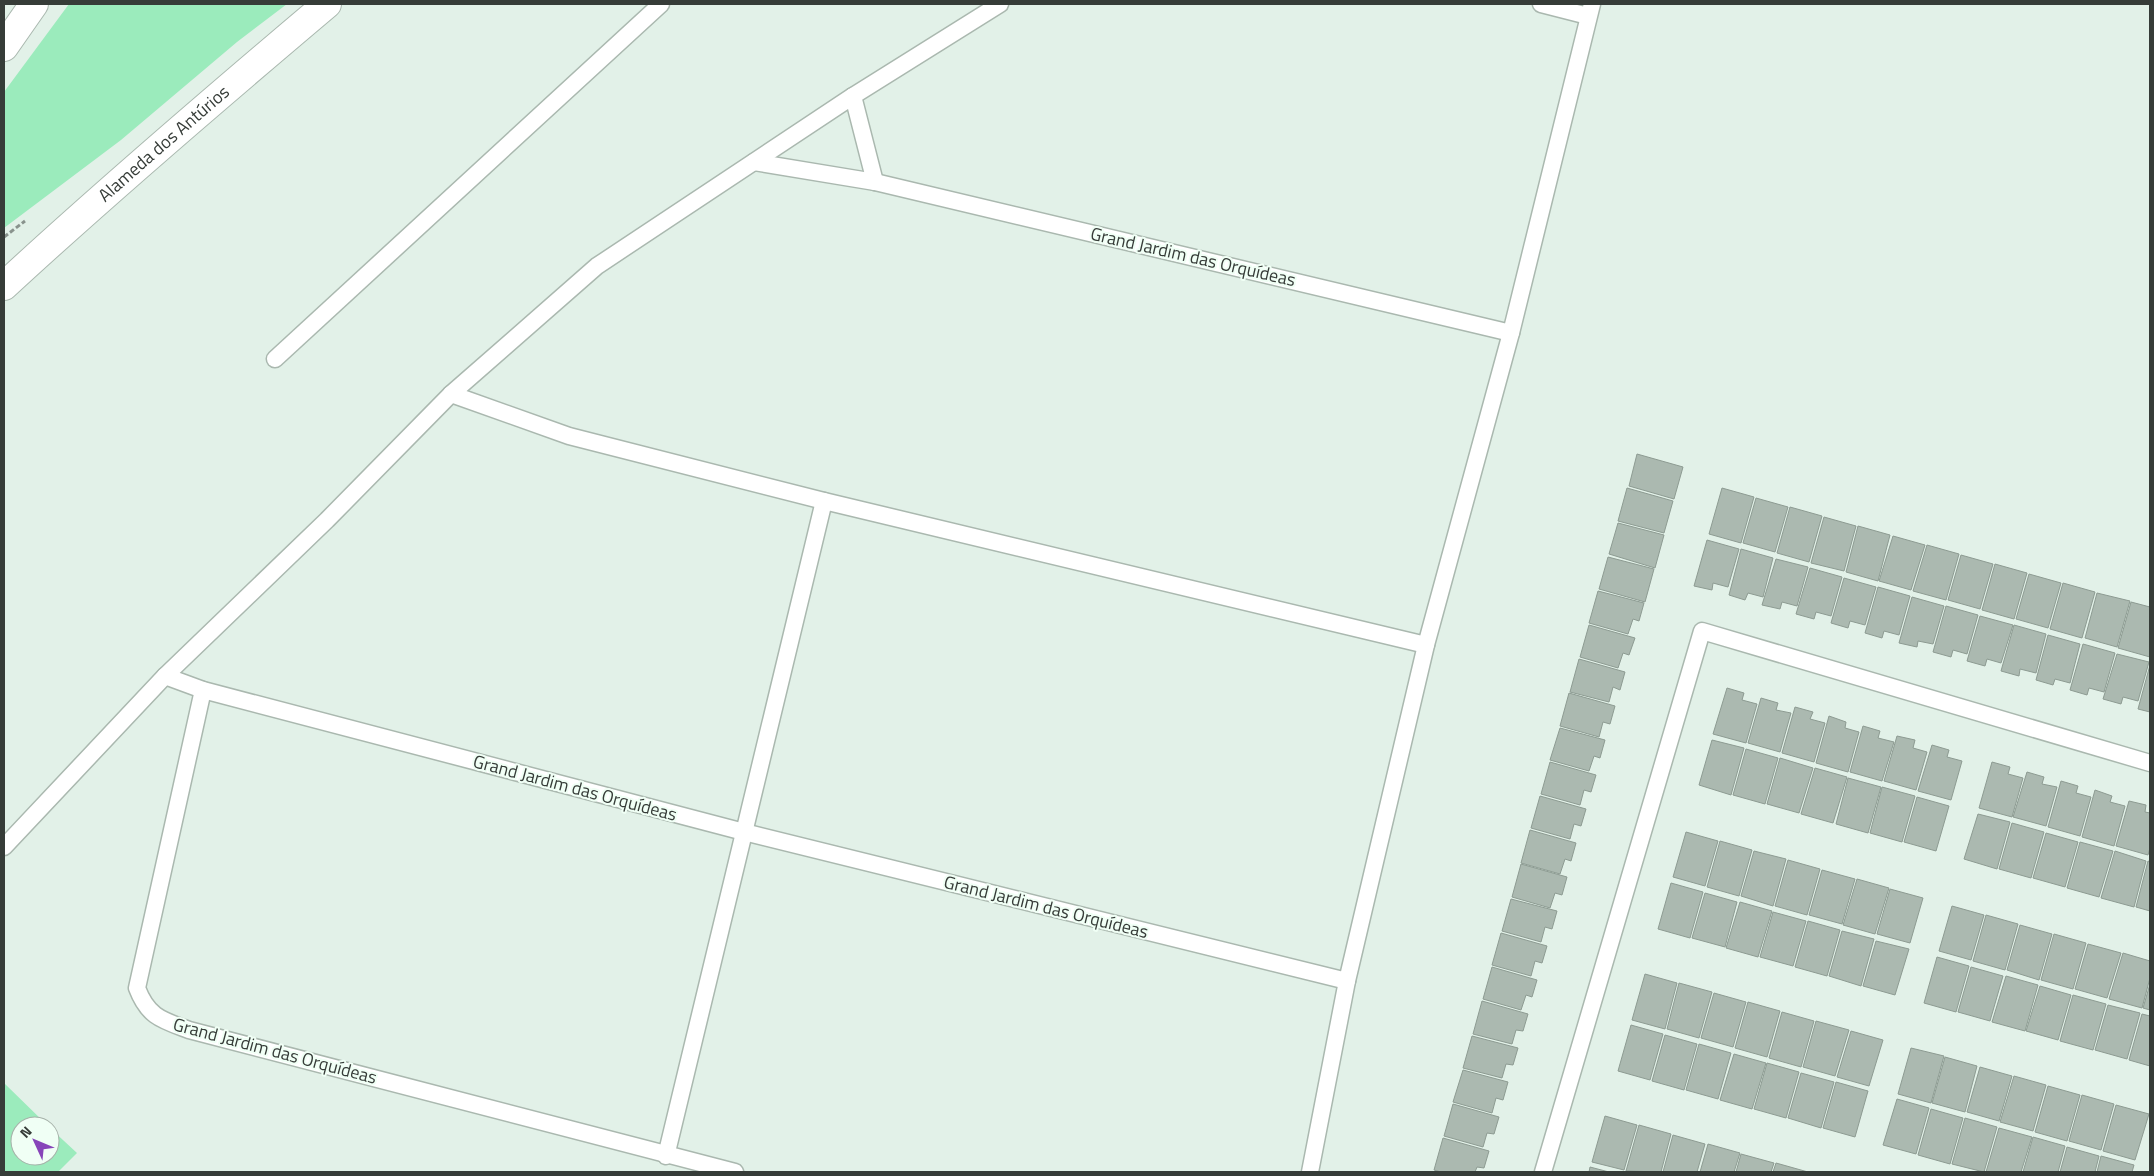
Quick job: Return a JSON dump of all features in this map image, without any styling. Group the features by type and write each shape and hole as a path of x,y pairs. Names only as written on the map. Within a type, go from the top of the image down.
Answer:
{"street":[{"path":"4,48 34,4"},
{"name":"Alameda dos Antúrios","path":"4,286 192,118 327,4"}],"lane":[{"path":"274,359 661,4"},
{"path":"4,847 165,676 327,520 451,394 597,266 853,96 1000,4"},
{"path":"1310,1172 1348,981 1426,645 1511,333 1590,10 1541,4"},
{"path":"853,96 875,182"},
{"name":"Grand Jardim das Orquídeas","path":"754,162 875,182 1511,333"},
{"path":"451,394 568,436 824,501 1426,645"},
{"path":"666,1156 824,501"},
{"path":"1543,1172 1702,631 2150,763"},
{"name":"Grand Jardim das Orquídeas","path":"165,676 203,690 744,832 1348,981"},
{"name":"Grand Jardim das Orquídeas","path":"203,690 137,988 142,1002 158,1018 198,1032 666,1156 735,1172"}],"green space":[{"path":"69,4 287,4 237,42 121,140 4,228 4,92"},
{"path":"4,1083 38,1116 10,1116 10,1166 60,1166 60,1137 77,1153 58,1172 4,1172"}],"building":[{"path":"1637,454 1683,467 1674,499 1629,486"},
{"path":"1627,488 1673,501 1664,533 1618,521"},
{"path":"1722,488 1754,497 1741,543 1709,534"},
{"path":"1756,498 1788,507 1775,552 1743,543"},
{"path":"1790,507 1822,516 1809,562 1777,553"},
{"path":"1824,517 1856,526 1844,571 1811,563"},
{"path":"1618,523 1664,535 1655,568 1609,554"},
{"path":"1858,526 1890,535 1878,581 1846,572"},
{"path":"1893,536 1925,545 1911,590 1879,581"},
{"path":"1707,540 1739,549 1728,587 1713,583 1712,590 1694,586"},
{"path":"1927,545 1959,554 1946,600 1913,591"},
{"path":"1741,549 1773,558 1763,597 1748,593 1745,600 1729,595"},
{"path":"1961,555 1993,564 1980,609 1948,600"},
{"path":"1608,557 1654,569 1645,602 1599,589"},
{"path":"1776,559 1808,567 1797,606 1782,602 1780,609 1762,605"},
{"path":"1995,564 2027,573 2014,619 1982,610"},
{"path":"1810,568 1842,577 1831,616 1816,612 1814,619 1796,614"},
{"path":"2029,574 2061,583 2048,628 2016,619"},
{"path":"1844,578 1876,587 1865,625 1850,621 1848,628 1831,623"},
{"path":"2063,583 2095,592 2082,638 2050,629"},
{"path":"1878,587 1910,596 1899,635 1884,631 1882,638 1865,633"},
{"path":"1598,591 1644,603 1639,621 1633,619 1628,634 1589,623"},
{"path":"2097,593 2130,601 2117,647 2085,638"},
{"path":"1912,597 1944,606 1933,644 1918,641 1917,647 1899,643"},
{"path":"2131,602 2150,607 2150,657 2118,648"},
{"path":"1946,606 1978,615 1967,654 1953,650 1951,657 1933,652"},
{"path":"1980,616 2013,625 2001,663 1987,659 1985,666 1967,661"},
{"path":"1589,625 1635,638 1629,655 1623,653 1618,668 1580,657"},
{"path":"2014,625 2046,634 2036,673 2020,669 2019,676 2001,671"},
{"path":"2048,635 2080,644 2070,683 2055,679 2053,685 2036,680"},
{"path":"2083,644 2115,653 2104,692 2089,688 2087,695 2070,690"},
{"path":"2117,654 2149,662 2138,701 2123,697 2121,704 2103,699"},
{"path":"1579,659 1625,672 1620,690 1613,687 1609,702 1570,692"},
{"path":"2150,665 2150,712 2138,709"},
{"path":"1727,688 1744,693 1742,700 1757,704 1746,743 1713,734"},
{"path":"1569,693 1615,706 1610,724 1603,722 1599,737 1560,726"},
{"path":"1761,698 1778,703 1776,710 1791,713 1780,752 1748,743"},
{"path":"1795,707 1813,712 1810,719 1825,723 1814,762 1782,753"},
{"path":"1829,716 1846,722 1845,728 1859,732 1848,772 1816,763"},
{"path":"1863,726 1880,731 1878,738 1894,742 1882,781 1850,772"},
{"path":"1560,728 1605,740 1600,758 1594,756 1589,771 1550,760"},
{"path":"1897,736 1915,740 1913,748 1927,752 1916,790 1884,781"},
{"path":"1712,740 1744,748 1731,795 1699,785"},
{"path":"1932,745 1949,750 1947,757 1962,761 1951,800 1918,791"},
{"path":"1746,749 1778,758 1765,804 1733,795"},
{"path":"1780,758 1813,768 1799,813 1767,804"},
{"path":"1550,762 1596,775 1591,792 1584,790 1580,805 1541,794"},
{"path":"1992,762 2010,767 2008,774 2023,778 2012,817 1979,808"},
{"path":"1815,768 1847,777 1833,823 1801,814"},
{"path":"2027,772 2044,777 2042,784 2057,787 2046,826 2013,817"},
{"path":"1848,778 1881,787 1868,833 1836,824"},
{"path":"2061,781 2078,786 2076,793 2091,797 2080,836 2048,827"},
{"path":"1882,787 1915,796 1902,842 1870,833"},
{"path":"2095,790 2112,796 2110,802 2125,806 2114,846 2082,837"},
{"path":"1540,796 1586,809 1581,826 1574,824 1570,839 1531,828"},
{"path":"1917,797 1949,806 1936,851 1904,842"},
{"path":"2129,801 2146,805 2145,812 2150,813 2150,848 2148,855 2116,846"},
{"path":"1978,814 2010,822 1997,869 1964,859"},
{"path":"2012,823 2044,832 2031,878 1999,869"},
{"path":"1530,830 1576,843 1571,861 1565,859 1560,874 1521,863"},
{"path":"1686,832 1718,841 1705,886 1673,877"},
{"path":"2046,833 2078,842 2065,887 2033,878"},
{"path":"1720,841 1752,850 1739,896 1707,887"},
{"path":"2080,842 2113,851 2099,897 2067,888"},
{"path":"1754,851 1786,859 1773,906 1741,896"},
{"path":"2115,851 2146,861 2134,907 2101,898"},
{"path":"1788,860 1820,869 1807,915 1775,906"},
{"path":"2148,861 2150,862 2150,911 2136,907"},
{"path":"1521,864 1567,877 1562,895 1555,893 1550,908 1512,897"},
{"path":"1822,870 1855,879 1842,924 1809,915"},
{"path":"1857,879 1889,888 1875,934 1843,925"},
{"path":"1671,883 1703,892 1690,938 1658,929"},
{"path":"1890,889 1923,898 1910,943 1877,934"},
{"path":"1705,893 1737,902 1725,947 1692,938"},
{"path":"1511,899 1557,911 1552,929 1545,927 1541,942 1502,931"},
{"path":"1740,902 1772,911 1758,957 1726,948"},
{"path":"1952,906 1984,915 1971,960 1939,951"},
{"path":"1773,912 1806,921 1793,966 1760,957"},
{"path":"1986,915 2018,924 2005,970 1973,961"},
{"path":"1808,921 1840,930 1827,976 1795,967"},
{"path":"2020,925 2052,934 2039,980 2007,970"},
{"path":"1842,931 1874,939 1861,986 1829,976"},
{"path":"1501,933 1547,946 1542,963 1535,961 1531,976 1492,965"},
{"path":"2054,934 2086,943 2073,989 2041,980"},
{"path":"1876,941 1909,949 1895,995 1863,986"},
{"path":"2088,944 2121,953 2107,998 2075,989"},
{"path":"2123,953 2150,961 2150,978 2142,1008 2109,999"},
{"path":"1937,957 1969,966 1956,1012 1924,1003"},
{"path":"1492,967 1537,980 1532,997 1526,995 1521,1010 1483,999"},
{"path":"1971,967 2003,976 1990,1021 1958,1012"},
{"path":"1645,974 1677,983 1665,1029 1632,1020"},
{"path":"2006,976 2038,985 2025,1031 1992,1022"},
{"path":"1679,983 1712,992 1699,1038 1667,1029"},
{"path":"2150,984 2150,1010 2143,1008"},
{"path":"2040,986 2071,995 2058,1040 2026,1031"},
{"path":"1714,993 1746,1002 1733,1047 1701,1038"},
{"path":"2073,995 2106,1004 2093,1050 2060,1041"},
{"path":"1482,1001 1528,1014 1523,1031 1516,1030 1512,1044 1473,1034"},
{"path":"1748,1002 1780,1011 1767,1057 1735,1048"},
{"path":"2108,1005 2140,1013 2127,1059 2095,1050"},
{"path":"1782,1012 1814,1021 1801,1067 1769,1058"},
{"path":"2142,1014 2150,1016 2150,1066 2129,1060"},
{"path":"1816,1021 1849,1030 1835,1076 1803,1067"},
{"path":"1631,1025 1663,1034 1650,1080 1618,1071"},
{"path":"1851,1031 1883,1040 1869,1086 1837,1077"},
{"path":"1665,1035 1697,1044 1684,1090 1652,1081"},
{"path":"1472,1036 1518,1048 1513,1065 1506,1064 1502,1078 1463,1068"},
{"path":"1699,1044 1731,1053 1718,1099 1686,1090"},
{"path":"1911,1048 1944,1056 1931,1103 1898,1094"},
{"path":"1734,1054 1766,1063 1752,1109 1720,1100"},
{"path":"1945,1057 1977,1066 1965,1112 1932,1103"},
{"path":"1767,1063 1799,1072 1786,1118 1754,1109"},
{"path":"1980,1067 2012,1076 1999,1121 1967,1112"},
{"path":"1463,1070 1508,1082 1503,1100 1496,1098 1492,1113 1453,1102"},
{"path":"1801,1073 1834,1082 1821,1128 1788,1118"},
{"path":"2014,1076 2046,1085 2033,1131 2000,1122"},
{"path":"1836,1082 1868,1091 1855,1137 1823,1128"},
{"path":"2048,1086 2080,1095 2067,1141 2035,1132"},
{"path":"2082,1095 2114,1104 2101,1150 2069,1141"},
{"path":"1897,1099 1929,1108 1916,1154 1883,1145"},
{"path":"1453,1104 1499,1117 1494,1134 1487,1133 1483,1147 1444,1136"},
{"path":"2116,1105 2149,1114 2135,1160 2103,1151"},
{"path":"1931,1109 1963,1118 1950,1164 1918,1155"},
{"path":"1605,1116 1637,1125 1624,1170 1592,1162"},
{"path":"1965,1118 1997,1127 1984,1172 1952,1164"},
{"path":"1639,1125 1671,1134 1661,1172 1626,1171"},
{"path":"1999,1128 2032,1137 2021,1172 1986,1172"},
{"path":"1673,1135 1705,1144 1697,1172 1663,1172"},
{"path":"2033,1137 2065,1146 2058,1172 2023,1172"},
{"path":"1443,1138 1489,1151 1484,1168 1477,1167 1475,1172 1441,1172 1434,1170"},
{"path":"1708,1144 1740,1153 1734,1172 1700,1172"},
{"path":"2067,1147 2099,1156 2095,1172 2060,1172"},
{"path":"1741,1154 1774,1163 1771,1172 1736,1172"},
{"path":"2101,1156 2134,1165 2132,1172 2097,1172"},
{"path":"1776,1163 1808,1172 1773,1172"},
{"path":"1590,1167 1609,1172 1589,1172"}]}
